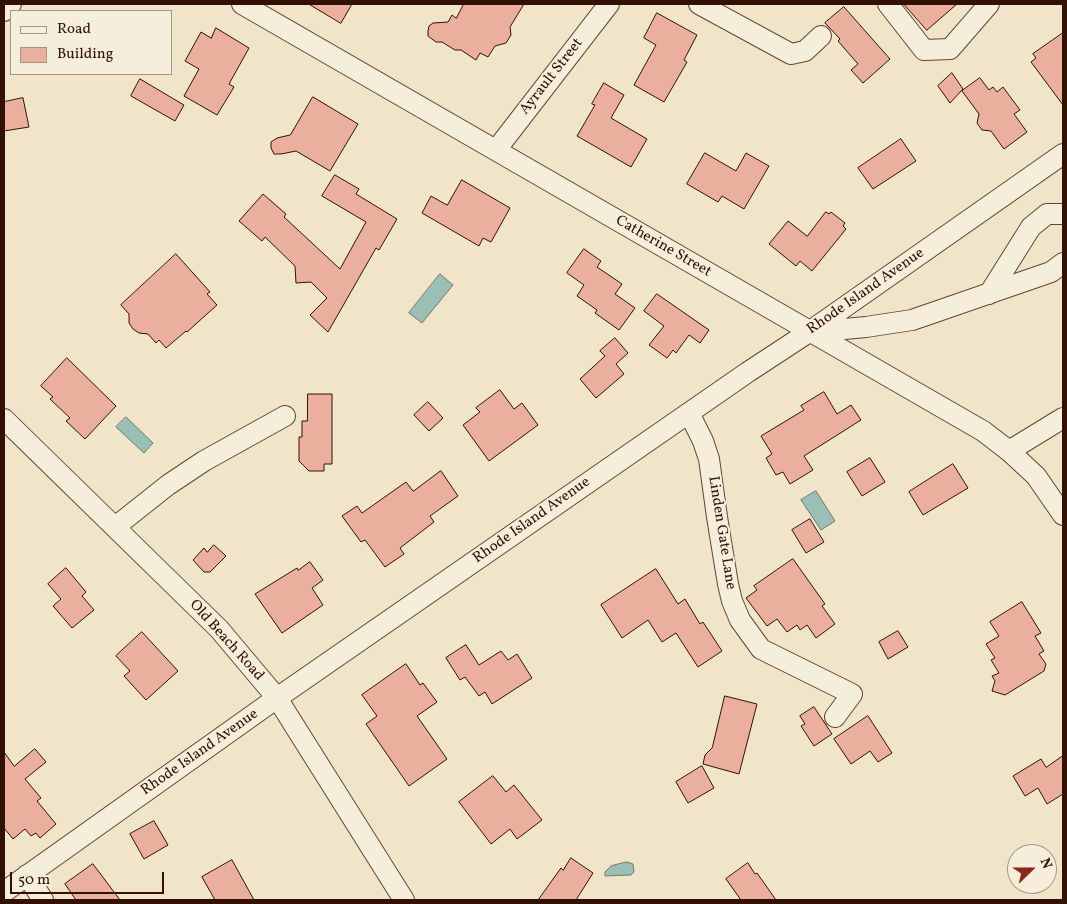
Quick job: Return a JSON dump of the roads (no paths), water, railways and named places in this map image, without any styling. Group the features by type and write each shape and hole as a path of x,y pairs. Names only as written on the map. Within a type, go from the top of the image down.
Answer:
{"street":[{"path":"4,11 11,4"},
{"name":"Catherine Street","path":"242,4 809,332 983,430 1036,476 1063,515"},
{"name":"Ayrault Street","path":"496,150 609,4"},
{"path":"699,4 791,54 805,50 821,36"},
{"path":"888,4 924,50 950,49 989,4"},
{"name":"Rhode Island Avenue","path":"4,892 277,698 688,413 809,332 1063,154"},
{"path":"989,294 1031,227 1047,214 1063,214"},
{"path":"809,332 866,327 912,320 1051,272 1063,263"},
{"name":"Linden Gate Lane","path":"688,413 703,441 709,459 732,601 740,620 761,649 852,694 835,717"},
{"path":"115,527 168,485 204,461 285,416"},
{"path":"1009,451 1063,418"},
{"name":"Old Beach Road","path":"4,419 219,629 277,698 404,900"},
{"path":"27,875 43,900"}],"water":[{"path":"440,274 453,285 422,323 409,313"},
{"path":"126,417 153,443 144,453 116,427"},
{"path":"816,491 835,521 821,530 801,500"},
{"path":"627,862 633,864 634,872 631,875 605,876 605,872 611,866"}]}
